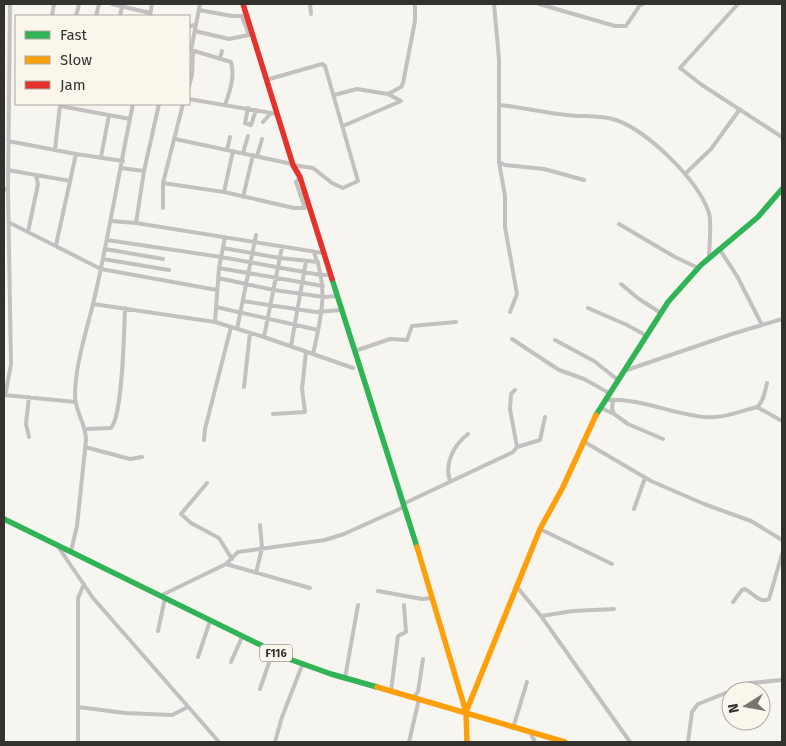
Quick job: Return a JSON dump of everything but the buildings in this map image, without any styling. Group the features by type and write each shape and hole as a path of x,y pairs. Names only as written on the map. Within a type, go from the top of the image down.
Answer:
{"street":[{"path":"10,4 8,170 6,189 10,222 11,364 4,394 76,402"},
{"path":"112,4 150,15 152,4"},
{"path":"190,83 193,51 191,50 200,4"},
{"path":"243,4 274,113 293,164 300,177 433,598 466,712 467,742"},
{"path":"310,4 310,14"},
{"path":"388,94 401,87 403,83 415,21 415,4"},
{"path":"494,4 499,59 499,162 505,196 505,227 517,294 510,312"},
{"path":"539,4 615,26 626,26 640,5 643,4"},
{"path":"738,4 680,68 782,137"},
{"path":"120,15 122,6"},
{"path":"195,31 229,39 249,35 242,16 199,10"},
{"path":"190,26 196,25"},
{"path":"193,51 231,62 231,86 225,105"},
{"path":"220,58 222,51"},
{"path":"175,140 313,168 343,188 358,181 334,95 323,64 266,80"},
{"path":"334,95 357,89 388,94 401,101 343,126"},
{"path":"4,91 9,92"},
{"path":"190,99 274,113"},
{"path":"55,150 60,105 130,118"},
{"path":"72,552 77,526 86,429 76,402 75,392 80,356 108,240 133,105"},
{"path":"136,224 144,172 159,105"},
{"path":"163,208 163,183 183,105"},
{"path":"499,105 567,115 599,116 617,121 647,138 665,152 692,182 710,214 709,259"},
{"path":"248,108 245,122 251,125 256,110"},
{"path":"685,174 711,149 740,109"},
{"path":"263,122 274,113"},
{"path":"101,157 109,114"},
{"path":"243,153 248,136"},
{"path":"227,150 230,137"},
{"path":"7,138 76,154 123,160"},
{"path":"243,197 262,139"},
{"path":"221,148 224,142"},
{"path":"224,192 234,151"},
{"path":"56,245 76,154"},
{"path":"499,162 505,165 544,169 584,180"},
{"path":"121,168 144,172"},
{"path":"8,170 70,181"},
{"path":"28,232 38,184 36,176"},
{"path":"163,183 224,192 294,208 305,208 296,182 300,177"},
{"path":"466,712 540,529 563,488 583,441 609,393 668,302 698,268 758,217 782,189"},
{"path":"111,221 323,253"},
{"path":"10,222 101,268 217,290"},
{"path":"619,224 675,257 698,268"},
{"path":"237,329 256,235"},
{"path":"215,322 219,268 225,237"},
{"path":"108,240 330,275"},
{"path":"264,337 282,247"},
{"path":"223,248 280,258 318,262"},
{"path":"105,250 163,259"},
{"path":"720,250 737,276 762,325"},
{"path":"313,354 324,297 321,275 314,253"},
{"path":"103,259 169,270"},
{"path":"291,346 306,261"},
{"path":"219,268 323,286"},
{"path":"218,278 274,290 324,297 338,296"},
{"path":"621,284 639,299 661,313"},
{"path":"4,295 10,296"},
{"path":"243,300 321,312 342,310"},
{"path":"93,304 215,322 250,332 353,368"},
{"path":"216,307 318,330"},
{"path":"86,429 111,428 114,424 119,405 125,308"},
{"path":"588,308 647,336"},
{"path":"624,371 782,319"},
{"path":"355,351 390,339 407,340 412,326 456,322"},
{"path":"204,440 204,428 231,327"},
{"path":"244,387 250,332"},
{"path":"512,339 559,370 584,379 609,393"},
{"path":"555,340 594,361 618,380"},
{"path":"273,414 305,412 302,389 306,352"},
{"path":"605,400 650,405 703,417 725,416 761,404 767,383"},
{"path":"515,390 511,394 510,409 517,447"},
{"path":"29,397 26,424 29,437"},
{"path":"613,400 612,408 614,414"},
{"path":"757,406 782,421"},
{"path":"601,408 628,424 663,439"},
{"path":"158,631 162,597 226,564 238,552 325,540 344,534 513,452 517,447 540,440 545,418"},
{"path":"450,482 450,456 459,441 468,434"},
{"path":"583,441 645,478 704,504 751,521 782,540"},
{"path":"85,447 130,459 142,457"},
{"path":"634,509 645,478"},
{"path":"206,483 181,514 191,523 219,538 232,559"},
{"name":"F116","path":"4,519 210,621 303,663 345,678 565,742"},
{"path":"256,573 262,548 260,525"},
{"path":"540,529 612,564"},
{"path":"58,546 93,598 219,742"},
{"path":"733,602 742,590 745,589 761,600 766,601 769,599 782,554"},
{"path":"226,564 310,588"},
{"path":"78,742 78,598 84,584"},
{"path":"517,587 541,616 630,742"},
{"path":"378,591 422,599 433,598"},
{"path":"345,678 356,625 358,604"},
{"path":"390,691 398,636 406,632 404,605"},
{"path":"541,616 573,611 614,609"},
{"path":"198,657 210,621"},
{"path":"231,662 242,636"},
{"path":"260,689 273,651"},
{"path":"409,742 423,660"},
{"path":"275,742 282,717 303,663"},
{"path":"513,728 527,682"},
{"path":"688,742 692,712 698,704 721,695"},
{"path":"78,707 125,713 172,715 188,706"},
{"path":"530,732 535,742"}],"traffic: fast":[{"path":"596,415 668,302 701,265 758,217 782,189"},
{"path":"332,279 417,547"},
{"path":"4,519 289,659 331,674 377,687"}],"traffic: slow":[{"path":"466,712 540,529 563,487 596,415"},
{"path":"417,547 466,712 467,742"},
{"path":"377,687 565,742"}],"traffic: jam":[{"path":"243,4 293,165 300,177 332,279"}]}
